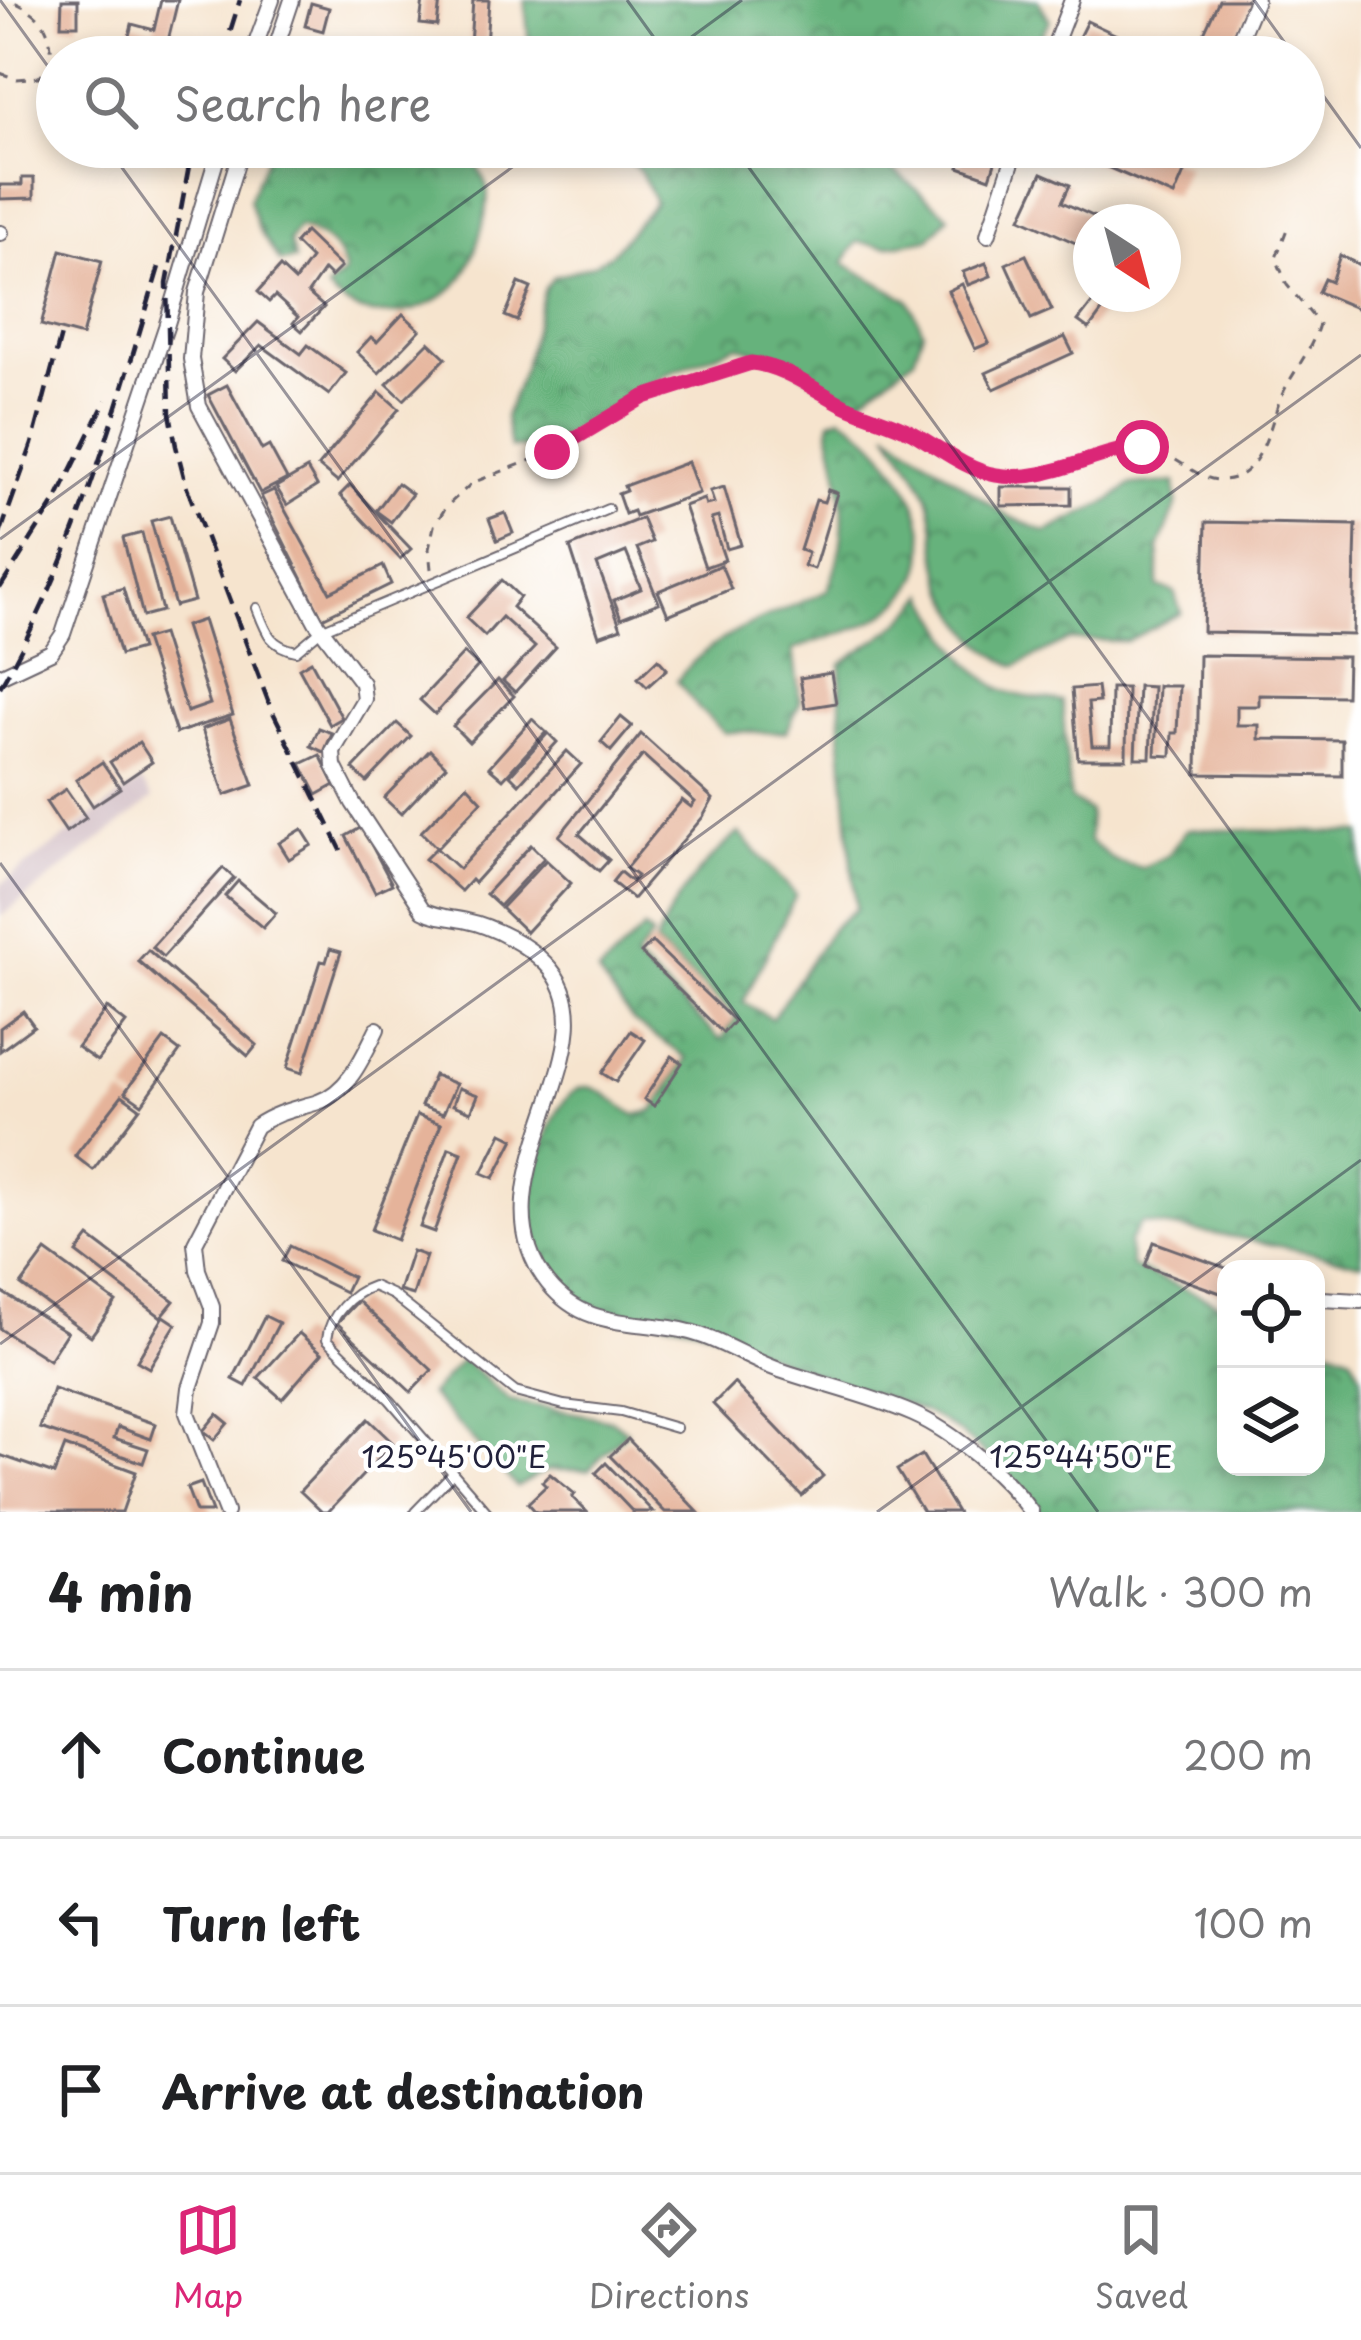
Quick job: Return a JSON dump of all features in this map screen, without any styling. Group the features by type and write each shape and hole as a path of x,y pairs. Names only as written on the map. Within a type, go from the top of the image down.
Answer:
{"street":[{"path":"258,36 272,0"},
{"path":"280,36 292,0"},
{"path":"1058,36 1072,0"},
{"path":"1241,36 1256,0"},
{"path":"0,676 50,652 62,634 166,327 214,168"},
{"path":"235,168 197,292 191,358 199,406 321,629 362,683 364,699 333,751 334,766 423,910 438,918 485,927 531,952 546,964 564,993 566,1054 539,1123 524,1207 528,1252 548,1283 574,1309 591,1318 696,1333 768,1366 912,1414 1004,1478 1031,1512"},
{"path":"988,235 1010,168"},
{"path":"226,1512 187,1413 190,1388 212,1323 195,1244 256,1126 271,1115 325,1100 345,1085 376,1029"},
{"path":"1325,1299 1361,1301"}],"lane":[{"path":"257,608 269,638 279,648 296,651 321,629 608,509"},
{"path":"487,1512 390,1400 327,1339 336,1316 358,1291 373,1286 393,1295 515,1392 564,1405 621,1412 676,1428"},
{"path":"415,1512 452,1474"}],"path":[{"path":"9,0 35,11 46,24 48,36"},
{"path":"0,74 17,79 36,76"},
{"path":"433,583 429,549 434,526 472,483 552,452 644,397 751,363 769,364 848,407 906,429 977,470 998,476 1056,471 1120,449 1142,447 1178,459 1206,477 1220,481 1234,477 1264,449 1283,393 1300,369 1319,324 1287,285 1276,258 1288,230"}],"shaded area":[{"path":"141,781 153,799 0,917 0,885"}],"green space":[{"path":"525,0 1038,0 1050,20 1040,36 528,36"},
{"path":"262,168 478,168 487,188 476,248 461,279 431,303 394,314 357,310 327,289 345,273 334,249 315,234 298,227 289,242 295,260 280,262 259,230 249,200"},
{"path":"637,168 891,168 949,216 929,239 886,246 857,242 843,263 909,300 923,331 914,358 858,401 829,390 779,358 737,345 667,374 545,447 510,448 505,417 524,368 545,288 554,277 593,265 612,253 655,202"},
{"path":"841,416 883,453 915,504 923,531 923,558 914,584 894,607 870,622 793,650 800,702 787,731 725,733 677,681 726,638 827,591 840,550 843,511 829,430 831,420"},
{"path":"888,431 1005,515 1046,532 1111,500 1130,485 1175,482 1177,504 1159,548 1158,587 1174,592 1181,613 1127,641 1068,640 1016,666 1002,659 978,640 952,601 939,563 928,496"},
{"path":"926,594 961,653 999,688 1062,702 1070,799 1089,811 1089,841 1115,861 1142,868 1168,855 1187,829 1361,833 1361,1263 1141,1223 1128,1243 1132,1267 1217,1302 1217,1476 1325,1476 1325,1346 1352,1356 1361,1376 1361,1512 1039,1512 986,1455 922,1411 708,1330 586,1304 556,1280 543,1257 531,1199 546,1138 564,1101 588,1087 635,1115 654,1111 687,1058 634,1022 598,974 644,929 652,936 635,959 721,1040 737,1017 655,944 690,883 739,833 796,895 743,1002 772,1019 832,928 856,909 841,743 841,664"},
{"path":"462,1359 510,1401 612,1420 627,1431 588,1470 547,1470 517,1487 430,1395"}],"building":[{"path":"62,0 78,0 78,25 61,25"},
{"path":"161,0 178,0 169,36 129,36 132,24 154,30"},
{"path":"423,0 440,0 437,26 420,24"},
{"path":"473,0 489,0 487,36 471,36"},
{"path":"1219,0 1253,0 1237,36 1203,36"},
{"path":"311,3 329,8 323,31 305,26"},
{"path":"1087,21 1119,36 1080,36"},
{"path":"962,168 993,168 990,178"},
{"path":"1109,168 1186,168 1174,196"},
{"path":"1042,173 1070,185 1062,202 1073,207 1073,242 1021,218"},
{"path":"22,178 34,178 34,198 0,199 0,185 22,185"},
{"path":"305,232 341,267 331,277 324,270 308,293 324,307 302,331 293,323 298,317 275,296 269,302 258,292 280,267 295,281 311,259 295,243"},
{"path":"61,250 102,261 82,336 41,325"},
{"path":"1026,255 1052,310 1031,319 1006,264"},
{"path":"1340,255 1361,266 1361,310 1318,292 1324,279 1331,282"},
{"path":"986,263 991,276 968,285 963,272"},
{"path":"519,283 531,288 517,321 505,316"},
{"path":"962,284 989,343 975,349 948,291"},
{"path":"1085,312 1102,312 1089,329 1078,321"},
{"path":"403,314 420,330 379,373 357,352 371,337 377,342"},
{"path":"258,322 301,354 308,345 346,373 329,395 261,345 235,371 222,359"},
{"path":"1065,337 1073,353 994,389 986,373"},
{"path":"429,342 446,358 404,400 387,384"},
{"path":"227,385 262,450 269,446 287,479 260,493 208,395"},
{"path":"380,392 399,409 337,482 318,466"},
{"path":"688,462 699,493 635,516 633,511 625,514 618,494 626,491 624,486"},
{"path":"307,469 317,486 287,505 276,487"},
{"path":"397,483 412,494 391,522 376,511"},
{"path":"350,485 411,549 400,559 340,495"},
{"path":"724,487 741,545 727,549 718,517 711,519 725,560 705,567 684,506 704,499 706,505 714,503 710,491"},
{"path":"1001,487 1071,487 1071,505 1001,506"},
{"path":"274,490 330,592 383,566 391,584 322,618 261,496"},
{"path":"828,490 837,493 814,569 804,566 808,553 800,550 816,500 824,502"},
{"path":"505,513 513,533 497,540 489,519"},
{"path":"170,516 194,601 175,606 151,521"},
{"path":"642,518 652,542 637,548 659,603 621,618 614,600 641,589 626,552 597,564 621,628 599,636 570,547"},
{"path":"1206,522 1356,525 1353,635 1203,632"},
{"path":"142,533 162,611 143,616 123,538"},
{"path":"721,565 731,589 668,615 658,591"},
{"path":"502,580 520,597 512,607 556,647 515,692 503,681 535,647 502,617 485,636 466,618"},
{"path":"123,588 141,649 120,655 103,594"},
{"path":"203,620 233,715 176,733 145,639 162,634 187,712 210,704 185,626"},
{"path":"464,653 478,666 435,714 420,700"},
{"path":"1199,655 1347,657 1346,696 1259,695 1259,706 1237,706 1237,725 1259,725 1259,739 1342,740 1342,776 1197,774"},
{"path":"658,659 667,669 647,687 638,678"},
{"path":"311,661 342,718 330,725 299,668"},
{"path":"831,673 836,703 805,708 800,678"},
{"path":"498,680 514,696 469,742 453,726"},
{"path":"1138,686 1153,687 1150,758 1135,758"},
{"path":"1158,686 1179,686 1171,756 1155,755"},
{"path":"1097,687 1099,702 1088,703 1092,746 1110,746 1111,688 1127,688 1126,759 1078,759 1072,689"},
{"path":"621,717 632,726 611,751 601,742"},
{"path":"230,719 254,785 225,795 202,729"},
{"path":"532,719 546,732 503,779 489,767"},
{"path":"397,723 411,736 367,782 353,769"},
{"path":"319,728 332,733 324,752 311,746"},
{"path":"548,733 557,742 519,784 510,775"},
{"path":"641,734 713,799 633,899 612,882 620,872 632,882 637,876 626,868 682,800 691,807 695,802 643,755 579,834 609,860 599,871 559,836"},
{"path":"139,742 152,762 123,782 110,762"},
{"path":"430,750 446,766 401,814 384,798"},
{"path":"567,751 581,764 474,883 471,880 461,891 425,859 436,848 459,869"},
{"path":"320,755 335,785 317,795 301,764"},
{"path":"102,762 120,788 93,806 76,780"},
{"path":"467,785 482,801 437,848 421,832"},
{"path":"66,789 86,818 66,832 46,802"},
{"path":"362,827 392,884 375,892 346,836"},
{"path":"302,829 312,845 289,859 279,843"},
{"path":"531,845 544,858 499,906 486,894"},
{"path":"546,860 571,883 526,932 501,908"},
{"path":"223,868 234,878 163,957 152,947"},
{"path":"238,881 276,913 263,928 225,896"},
{"path":"652,942 734,1021 723,1033 641,953"},
{"path":"330,949 341,952 302,1073 287,1068 321,961 326,962"},
{"path":"148,950 257,1045 248,1056 138,961"},
{"path":"107,1008 126,1023 97,1061 77,1047"},
{"path":"23,1011 34,1026 0,1051 0,1028"},
{"path":"631,1031 645,1040 616,1082 602,1073"},
{"path":"164,1039 180,1051 142,1104 125,1092"},
{"path":"672,1056 682,1063 654,1106 644,1099"},
{"path":"434,1075 456,1084 443,1114 421,1106"},
{"path":"459,1088 478,1095 471,1112 453,1105"},
{"path":"122,1095 140,1108 93,1170 75,1156"},
{"path":"417,1115 441,1124 396,1240 371,1230"},
{"path":"502,1133 514,1139 494,1178 482,1173"},
{"path":"449,1148 462,1153 434,1232 420,1227"},
{"path":"89,1237 174,1301 161,1317 77,1253"},
{"path":"1154,1242 1217,1265 1217,1292 1145,1266"},
{"path":"290,1246 352,1277 345,1292 282,1261"},
{"path":"46,1251 116,1302 91,1336 21,1285"},
{"path":"412,1251 426,1256 413,1295 399,1291"},
{"path":"0,1291 67,1332 49,1360 0,1329"},
{"path":"358,1301 432,1370 411,1392 337,1323"},
{"path":"164,1316 176,1324 149,1368 137,1361"},
{"path":"265,1316 279,1323 246,1386 233,1379"},
{"path":"299,1333 322,1353 282,1399 258,1378"},
{"path":"734,1383 823,1476 802,1496 713,1404"},
{"path":"53,1389 156,1424 151,1439 118,1427 114,1438 148,1449 143,1463 40,1428"},
{"path":"217,1414 228,1423 214,1440 203,1431"},
{"path":"368,1419 393,1443 328,1512 322,1512 300,1491"},
{"path":"628,1439 698,1512 665,1512 610,1456"},
{"path":"65,1446 136,1472 122,1512 0,1512 0,1455 54,1474"},
{"path":"922,1455 957,1512 923,1512 897,1470"},
{"path":"606,1463 653,1512 633,1512 596,1473"},
{"path":"550,1474 575,1494 572,1497 587,1512 536,1512 528,1503 546,1486 542,1482"},
{"path":"201,1483 212,1512 196,1512 187,1488"}],"railway":[{"path":"229,36 240,0"},
{"path":"189,168 167,284 170,413 176,446 187,488 270,706 344,856"},
{"path":"0,687 72,535 159,267"},
{"path":"0,534 32,444 62,331"},
{"path":"0,588 58,497 106,400"}],"route":[{"path":"552,452 644,397 751,363 769,364 848,407 906,429 977,470 998,476 1056,471 1120,449 1142,447"}]}
